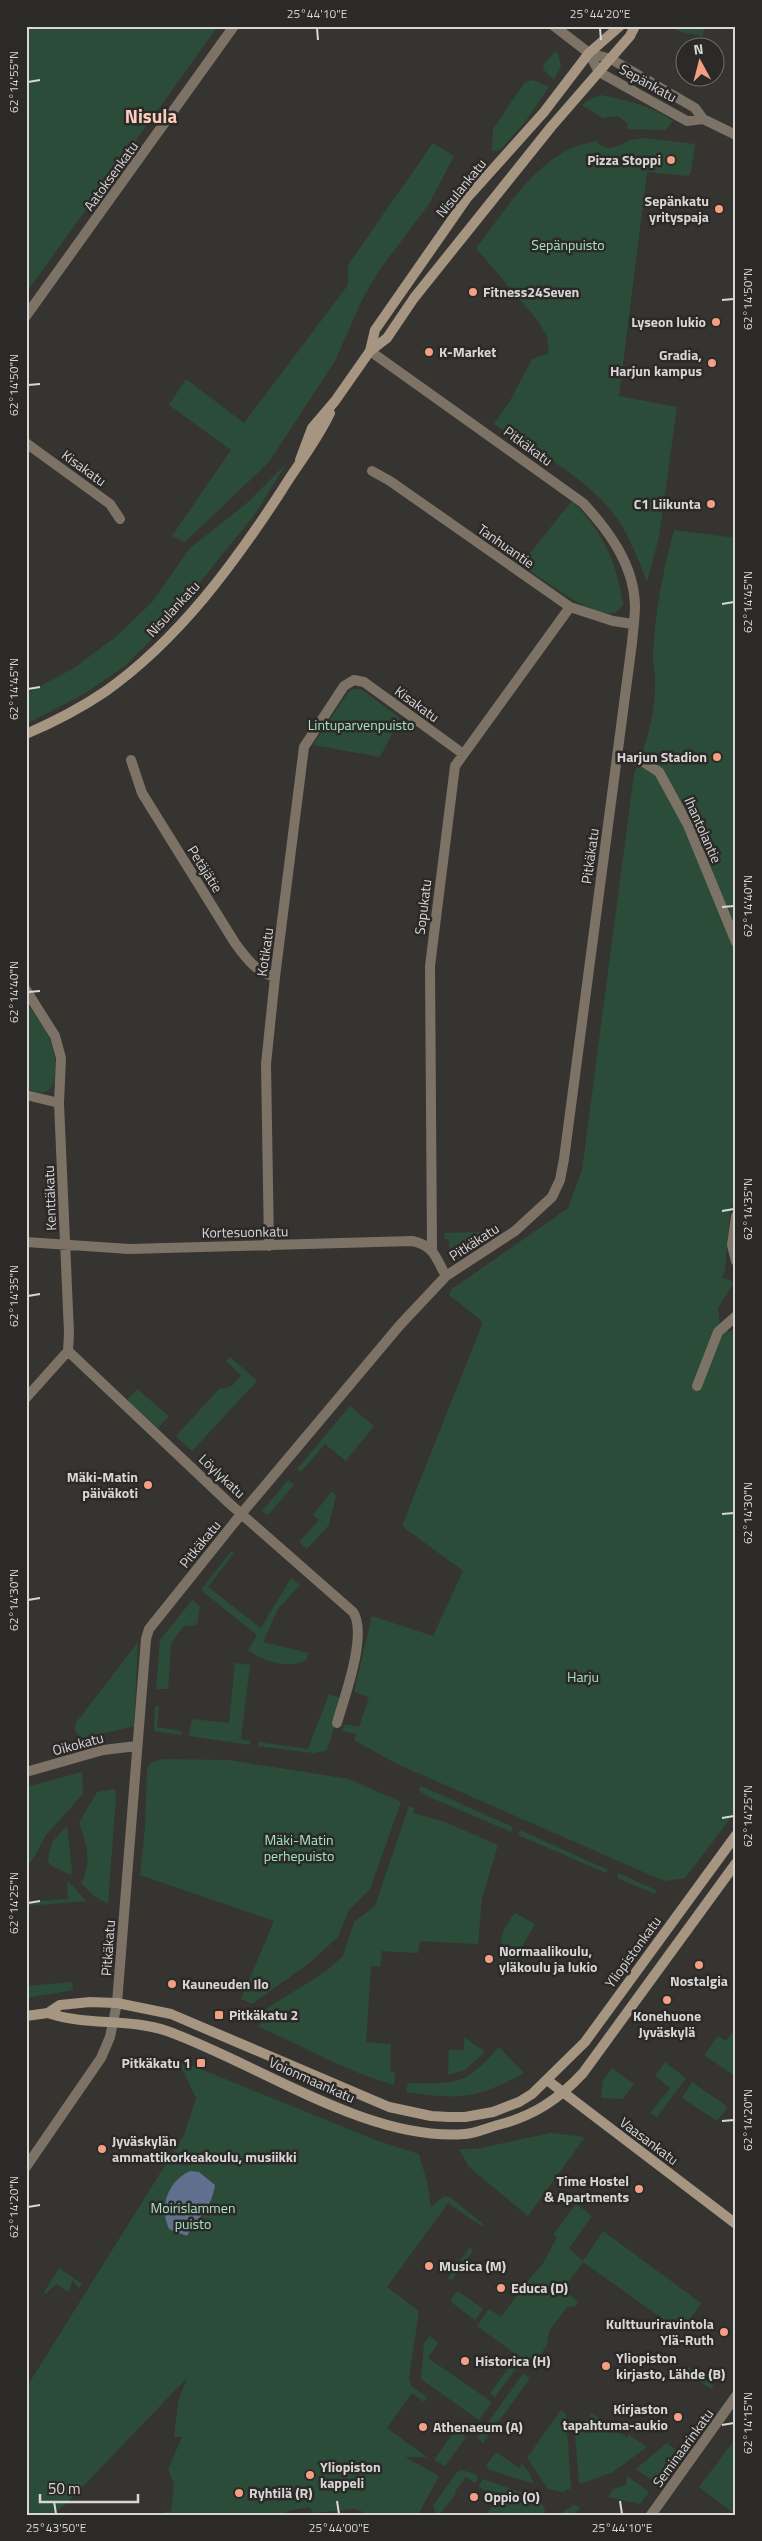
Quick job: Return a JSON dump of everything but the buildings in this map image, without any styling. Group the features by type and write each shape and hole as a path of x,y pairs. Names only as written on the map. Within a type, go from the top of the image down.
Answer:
{"main road":[{"name":"Nisulankatu","path":"370,351 375,330 467,198 544,112 589,53 620,26"},
{"name":"Nisulankatu","path":"26,734 105,691 132,671 177,628 253,534 300,460 312,428 335,401 370,351 387,338 420,290 551,127 600,72 635,26"},
{"name":"Yliopistonkatu","path":"547,2080 585,2042 736,1835"},
{"path":"564,2094 583,2073 736,1863"},
{"name":"Voionmaankatu","path":"26,2016 48,2013 60,2005 90,2002 117,2003 171,2014 367,2100 431,2116 465,2116 493,2112 519,2102 547,2080"},
{"name":"Voionmaankatu","path":"48,2013 60,2017 113,2021 166,2031 358,2116 408,2130 466,2134 520,2120 547,2106 564,2094"},
{"name":"Vaasankatu","path":"547,2080 736,2224"}],"street":[{"name":"Aatoksenkatu","path":"26,316 234,26"},
{"name":"Sepänkatu","path":"554,26 589,53 600,72 687,121 703,119"},
{"name":"Sepänkatu","path":"589,53 611,58 695,108 703,119 736,135"},
{"name":"Pitkäkatu","path":"26,2167 96,2066 108,2044 117,2003 146,1639 149,1629 242,1514 400,1325 446,1276 487,1251 536,1214 552,1197 560,1180 618,756 635,605 633,591 623,559 603,524 590,510 370,351"},
{"name":"Kisakatu","path":"26,443 110,504 120,519"},
{"name":"Tanhuantie","path":"372,471 390,481 570,607 614,622 633,624"},
{"name":"Sopukatu","path":"432,1249 430,966 455,766 570,607"},
{"name":"Kisakatu","path":"354,680 364,682 462,754"},
{"name":"Kotikatu","path":"269,1246 266,1064 304,747 344,686 354,680"},
{"name":"Ihantolantie","path":"618,756 642,761 660,772 688,825 736,942"},
{"name":"Petäjätie","path":"131,760 142,792 235,943 249,962 263,974 275,977"},
{"name":"Kenttäkatu","path":"26,990 55,1036 60,1058 59,1103 68,1351"},
{"path":"26,1095 59,1103"},
{"path":"736,1216 732,1244 736,1262"},
{"name":"Kortesuonkatu","path":"26,1242 129,1249 412,1241 424,1244 432,1249"},
{"path":"432,1249 446,1276"},
{"path":"697,1386 718,1332 736,1316"},
{"path":"26,1398 68,1351"},
{"name":"Löylykatu","path":"68,1351 242,1514 345,1604 358,1619 355,1655 337,1723"},
{"name":"Oikokatu","path":"26,1772 103,1750 137,1746"},
{"name":"Seminaarinkatu","path":"651,2515 736,2396"}],"green space":[{"path":"26,26 218,26 26,293"},
{"path":"668,26 704,26 703,36 681,32"},
{"path":"556,51 561,66 554,80 543,69 544,64"},
{"path":"533,80 549,87 525,122 500,150 492,151 493,129 525,82"},
{"path":"601,95 629,101 673,121 666,130 628,129 627,123 618,116 603,118 582,105"},
{"name":"Sepänpuisto","path":"644,138 695,144 691,172 688,176 647,172 619,396 677,407 659,537 647,582 621,525 597,495 569,472 494,424 510,401 532,359 549,353 547,336 538,321 476,248 530,179 556,157 576,146 596,141 604,147 612,148 630,140"},
{"path":"433,143 454,156 429,204 378,272 362,300 335,361 269,462 185,542 172,536 231,450 169,405 186,379 244,423 348,285 348,265"},
{"path":"286,464 255,514 163,628 125,666 84,694 26,724 26,694 74,668 117,636 153,601 189,549 247,503"},
{"path":"572,501 592,525 607,548 617,574 623,604 615,612 597,611 586,606 552,586 521,564"},
{"name":"Harju","path":"674,530 736,538 736,1198 730,1211 725,1270 722,1277 734,1282 718,1308 720,1326 730,1332 736,1327 736,1811 685,1878 664,1881 397,1764 354,1740 357,1734 342,1731 345,1724 359,1727 369,1697 354,1692 372,1616 433,1636 463,1571 402,1526 483,1322 449,1295 452,1289 568,1208 582,1170 634,774 647,739 654,703 655,678 653,658 658,607"},
{"name":"Lintuparvenpuisto","path":"361,689 400,718 380,757 313,745 349,691"},
{"path":"26,1002 48,1034 54,1052 55,1077 50,1089 45,1092 36,1092 26,1088"},
{"path":"488,1232 472,1247 455,1254 450,1254 449,1239 445,1239 444,1233"},
{"path":"230,1357 257,1381 192,1451 176,1436 219,1389 232,1386 241,1375 226,1361"},
{"path":"137,1389 169,1416 158,1428 127,1400"},
{"path":"350,1406 374,1426 346,1461 325,1444 301,1472 297,1469"},
{"path":"288,1480 294,1485 268,1515 262,1511"},
{"path":"332,1491 336,1496 329,1525 307,1549 299,1542 319,1520 313,1515"},
{"path":"231,1551 234,1553 208,1587 261,1628 291,1578 300,1585 278,1609 263,1642 309,1653 306,1660 292,1664 277,1663 261,1658 248,1650 257,1635 201,1590"},
{"path":"192,1600 200,1606 197,1625 184,1626 171,1643 168,1689 156,1689 160,1640"},
{"path":"138,1642 134,1726 84,1738 79,1736 75,1724"},
{"path":"235,1663 250,1665 241,1739 251,1741 250,1745 189,1736 192,1719 229,1723"},
{"path":"329,1694 341,1698 326,1751 313,1753 258,1746 258,1742 308,1749"},
{"path":"155,1706 159,1706 157,1727 182,1731 181,1735 154,1731"},
{"name":"Mäki-Matin perhepuisto","path":"163,1759 228,1760 349,1779 401,1802 370,1889 349,1910 338,1937 308,1964 252,2004 241,1999 274,1921 140,1875 145,1827 147,1768 152,1762"},
{"path":"82,1772 83,1794 46,1835 33,1859 26,1867 26,1787"},
{"path":"421,1786 513,1827 511,1832 427,1796 418,1790"},
{"path":"115,1789 108,1904 94,1896 81,1883 87,1868 87,1853 79,1823 97,1792"},
{"path":"409,1806 414,1808 413,1813 445,1822 498,1845 482,1898 478,1944 420,1941 418,1953 382,1951 380,1966 371,1966 366,2042 391,2044 390,2071 395,2072 394,2085 342,2066 259,2027 264,2010 325,1972 343,1956 354,1922 375,1906"},
{"path":"67,1826 71,1875 50,1865 48,1860 52,1842"},
{"path":"520,1830 608,1870 606,1873 518,1835"},
{"path":"618,1873 656,1890 655,1894 617,1878"},
{"path":"67,1880 86,1901 26,1906 26,1902 68,1899"},
{"path":"515,1913 535,1924 512,1964 503,1950 502,1938 506,1927"},
{"path":"72,1982 73,1990 26,1998 26,1986"},
{"path":"736,2028 736,2077 704,2055 718,2036 726,2041"},
{"path":"464,2037 485,2052 465,2070 448,2075 449,2050 464,2050"},
{"path":"499,2047 524,2073 508,2082 480,2093 440,2096 406,2092 408,2083 439,2083 459,2080 477,2069"},
{"name":"Moirislammen puisto","path":"178,2060 378,2141 419,2154 427,2182 431,2207 444,2196 451,2198 483,2224 484,2228 448,2203 387,2287 419,2311 409,2378 411,2386 427,2397 424,2402 412,2393 387,2428 427,2457 405,2457 439,2476 418,2515 362,2515 363,2512 355,2509 313,2513 310,2507 287,2511 283,2515 165,2515 166,2511 171,2512 174,2484 168,2469 182,2437 174,2437 178,2402 187,2378 65,2505 51,2515 26,2515 26,2388 184,2135 196,2098"},
{"path":"665,2062 686,2078 657,2117 650,2113 670,2088 655,2076"},
{"path":"612,2068 634,2084 623,2099 601,2098 603,2080"},
{"path":"692,2082 728,2107 717,2121 682,2098"},
{"path":"551,2133 585,2137 528,2216 469,2167 459,2149 475,2149"},
{"path":"576,2204 592,2216 569,2248 583,2261 603,2231 701,2303 681,2332 583,2262 563,2289 578,2302 575,2306 567,2307 549,2331 547,2345 537,2360 534,2357 529,2364 477,2326 489,2309 501,2317 543,2264 557,2238 553,2235"},
{"path":"470,2247 473,2251 452,2280 448,2278"},
{"path":"59,2268 82,2284 79,2288 72,2280 70,2290 66,2291 57,2284 45,2294 44,2292"},
{"path":"458,2291 483,2309 475,2320 451,2302 451,2299"},
{"path":"430,2336 438,2343 428,2358 492,2402 479,2420 421,2379 424,2343"},
{"path":"512,2363 517,2367 495,2397 490,2393"},
{"path":"688,2367 714,2386 711,2389 685,2371"},
{"path":"523,2374 530,2378 483,2443 477,2438"},
{"path":"561,2410 566,2414 571,2488 563,2492 548,2489 527,2458"},
{"path":"592,2413 627,2438 629,2435 647,2447 613,2472 581,2484 579,2482 575,2436"},
{"path":"456,2429 466,2437 445,2466 434,2460"},
{"path":"736,2438 736,2515 699,2487"},
{"path":"667,2443 677,2451 654,2482 636,2469"},
{"path":"496,2452 519,2468 522,2464 528,2471 534,2484 490,2470 486,2466"},
{"path":"461,2470 475,2474 478,2479 475,2483 466,2477 454,2493 456,2494 439,2515 436,2515 433,2506 457,2472"},
{"path":"627,2476 649,2492 640,2504 608,2497 613,2489 626,2485"},
{"path":"483,2479 537,2498 545,2509 544,2515 486,2515 497,2499 479,2486"},
{"path":"573,2505 579,2506 580,2509 572,2515 559,2515"}],"water":[{"path":"190,2171 199,2172 215,2185 208,2207 187,2236 169,2229 166,2221 165,2204 171,2188 182,2176"}],"place":[{"name":"Pizza Stoppi","path":"671,160"},
{"name":"Sepänkatu yrityspaja","path":"719,209"},
{"name":"Fitness24Seven","path":"473,292"},
{"name":"Lyseon lukio","path":"716,322"},
{"name":"K-Market","path":"429,352"},
{"name":"Gradia, Harjun kampus","path":"712,363"},
{"name":"C1 Liikunta","path":"711,504"},
{"name":"Harjun Stadion","path":"717,757"},
{"name":"Mäki-Matin päiväkoti","path":"148,1485"},
{"name":"Normaalikoulu, yläkoulu ja lukio","path":"489,1959"},
{"name":"Nostalgia","path":"699,1965"},
{"name":"Kauneuden Ilo","path":"172,1984"},
{"name":"Konehuone Jyväskylä","path":"667,2000"},
{"name":"Pitkäkatu 2","path":"219,2015"},
{"name":"Pitkäkatu 1","path":"201,2063"},
{"name":"Jyväskylän ammattikorkeakoulu, musiikki","path":"102,2149"},
{"name":"Time Hostel & Apartments","path":"639,2189"},
{"name":"Musica (M)","path":"429,2266"},
{"name":"Educa (D)","path":"501,2288"},
{"name":"Kulttuuriravintola Ylä-Ruth","path":"724,2332"},
{"name":"Historica (H)","path":"465,2361"},
{"name":"Yliopiston kirjasto, Lähde (B)","path":"606,2366"},
{"name":"Kirjaston tapahtuma-aukio","path":"678,2417"},
{"name":"Athenaeum (A)","path":"423,2427"},
{"name":"Yliopiston kappeli","path":"310,2475"},
{"name":"Ryhtilä (R)","path":"239,2493"},
{"name":"Oppio (O)","path":"474,2497"}],"district":[{"name":"Nisula","path":"151,116"}]}
